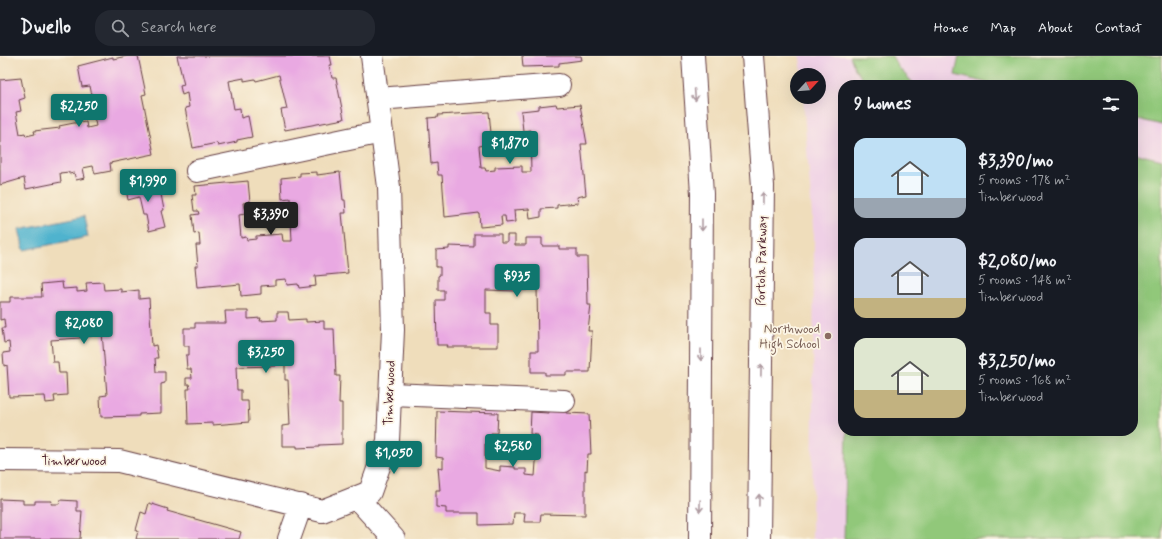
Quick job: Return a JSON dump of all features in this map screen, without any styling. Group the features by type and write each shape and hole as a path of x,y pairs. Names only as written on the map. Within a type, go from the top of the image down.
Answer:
{"main road":[{"name":"Timberwood","path":"0,460 119,461 322,511 370,492 388,441 393,330 388,187 372,56"},
{"path":"693,56 702,194 700,539"},
{"name":"Portola Parkway","path":"753,56 763,186 759,539"},
{"path":"378,99 559,85"},
{"path":"197,171 382,132"},
{"path":"390,394 564,401"},
{"path":"356,497 394,539"},
{"path":"290,539 301,505"}],"shaded area":[{"name":"Northwood High School","path":"800,56 1162,56 1162,539 812,539 814,241 804,104 826,104 826,68 801,68"}],"green space":[{"path":"850,56 892,56 898,67 910,80 863,80 855,69"},
{"path":"959,56 1162,56 1162,125 1138,119 1138,80 976,80 955,75"},
{"path":"1138,154 1162,160 1162,539 844,539 847,436 1138,436"}],"water":[{"path":"84,216 88,237 24,250 19,229"}],"building":[{"path":"127,56 138,56 146,94 142,95 154,154 110,163 111,171 95,174 93,166 83,168 85,178 76,180 74,173 69,174 69,172 60,173 61,182 26,189 24,178 0,185 0,80 21,78 25,98 19,100 21,111 16,112 20,134 25,133 26,136 35,134 34,131 60,128 59,126 74,123 86,122 87,128 96,126 92,107 94,106 90,86 82,87 78,66 113,57 113,59"},
{"path":"177,56 330,56 332,65 329,65 332,78 336,78 344,119 285,130 281,110 287,109 279,75 256,81 255,79 244,81 244,78 229,81 234,109 240,108 241,118 248,116 252,137 218,146 217,143 193,148 185,108 189,107 187,93 182,95 180,86 184,85"},
{"path":"522,56 581,56 582,60 559,63 559,66 523,67"},
{"path":"556,104 557,107 580,105 587,144 581,144 586,195 577,197 578,203 557,205 557,208 541,209 541,217 530,219 529,209 514,210 515,222 506,223 505,216 501,216 502,225 480,227 479,213 445,217 442,175 438,175 437,163 431,164 428,118 439,117 438,115 489,112 491,133 483,133 485,145 479,146 481,168 485,168 486,171 495,170 495,167 522,166 522,172 531,172 530,130 523,131 521,111 539,109 539,106"},
{"path":"317,172 317,175 340,172 343,200 345,200 346,213 342,213 348,273 315,276 316,286 299,288 298,284 287,285 286,279 275,280 275,285 261,286 261,294 241,296 240,284 197,288 195,266 198,266 196,245 200,245 199,233 194,234 192,215 199,214 198,211 194,211 192,195 196,195 195,186 248,181 250,202 243,203 245,214 239,215 241,238 246,237 247,240 256,239 256,236 282,234 283,241 292,241 290,198 282,199 281,178 300,176 300,173"},
{"path":"143,180 145,192 160,189 164,210 161,211 165,227 149,231 146,215 143,215 139,197 128,200 125,183"},
{"path":"474,234 501,234 501,242 507,242 507,235 515,235 515,245 526,245 526,238 542,238 542,246 559,246 559,249 577,249 577,257 587,257 588,305 591,305 588,331 592,331 590,372 566,372 566,375 545,375 545,372 531,372 531,351 538,351 537,287 527,287 527,290 516,290 517,291 486,290 486,313 491,313 491,325 498,325 498,347 447,347 448,345 437,345 436,300 444,300 444,290 438,290 438,276 440,275 440,267 436,267 436,250 449,249 449,246 474,247"},
{"path":"62,282 63,289 77,288 77,292 87,291 86,283 103,282 104,290 121,289 121,292 139,290 139,299 149,298 152,346 156,345 158,358 155,358 156,372 165,372 165,383 161,384 161,413 139,414 139,416 101,417 100,396 107,395 102,332 92,332 92,336 81,336 80,338 51,340 53,362 58,362 59,373 66,373 67,395 54,396 55,402 46,403 45,396 9,397 7,365 4,366 3,353 10,352 9,342 4,343 2,328 5,328 4,319 0,320 0,302 10,302 10,297 42,297 41,284"},
{"path":"225,311 248,311 248,319 261,318 260,321 277,320 277,312 288,312 289,320 306,319 306,322 324,321 324,329 334,329 336,376 340,376 339,403 342,403 342,444 297,448 297,446 282,446 282,426 290,425 288,380 285,380 285,362 276,362 276,366 236,367 237,390 241,390 241,401 248,401 249,422 213,425 213,423 188,424 187,389 190,389 189,384 186,384 186,378 192,378 191,369 187,369 186,355 189,355 189,346 184,346 184,328 195,328 195,323 226,323"},
{"path":"549,410 566,411 566,413 589,414 591,454 588,454 587,471 585,470 585,515 541,514 540,522 524,522 525,513 514,513 513,524 479,525 479,513 446,513 446,508 436,507 436,490 440,490 438,467 443,468 443,458 436,457 437,411 498,413 497,433 491,433 491,444 485,444 485,468 500,471 500,466 515,467 515,469 526,469 526,475 535,476 538,435 530,434 531,412 549,413"},
{"path":"0,499 23,500 23,504 35,504 35,501 52,501 51,504 59,504 60,500 77,501 77,511 82,511 80,539 0,539"},
{"path":"149,503 168,509 167,511 241,532 239,539 136,539 138,531 136,530 141,512 146,514"}],"place":[{"name":"Northwood High School","path":"828,336"}]}
